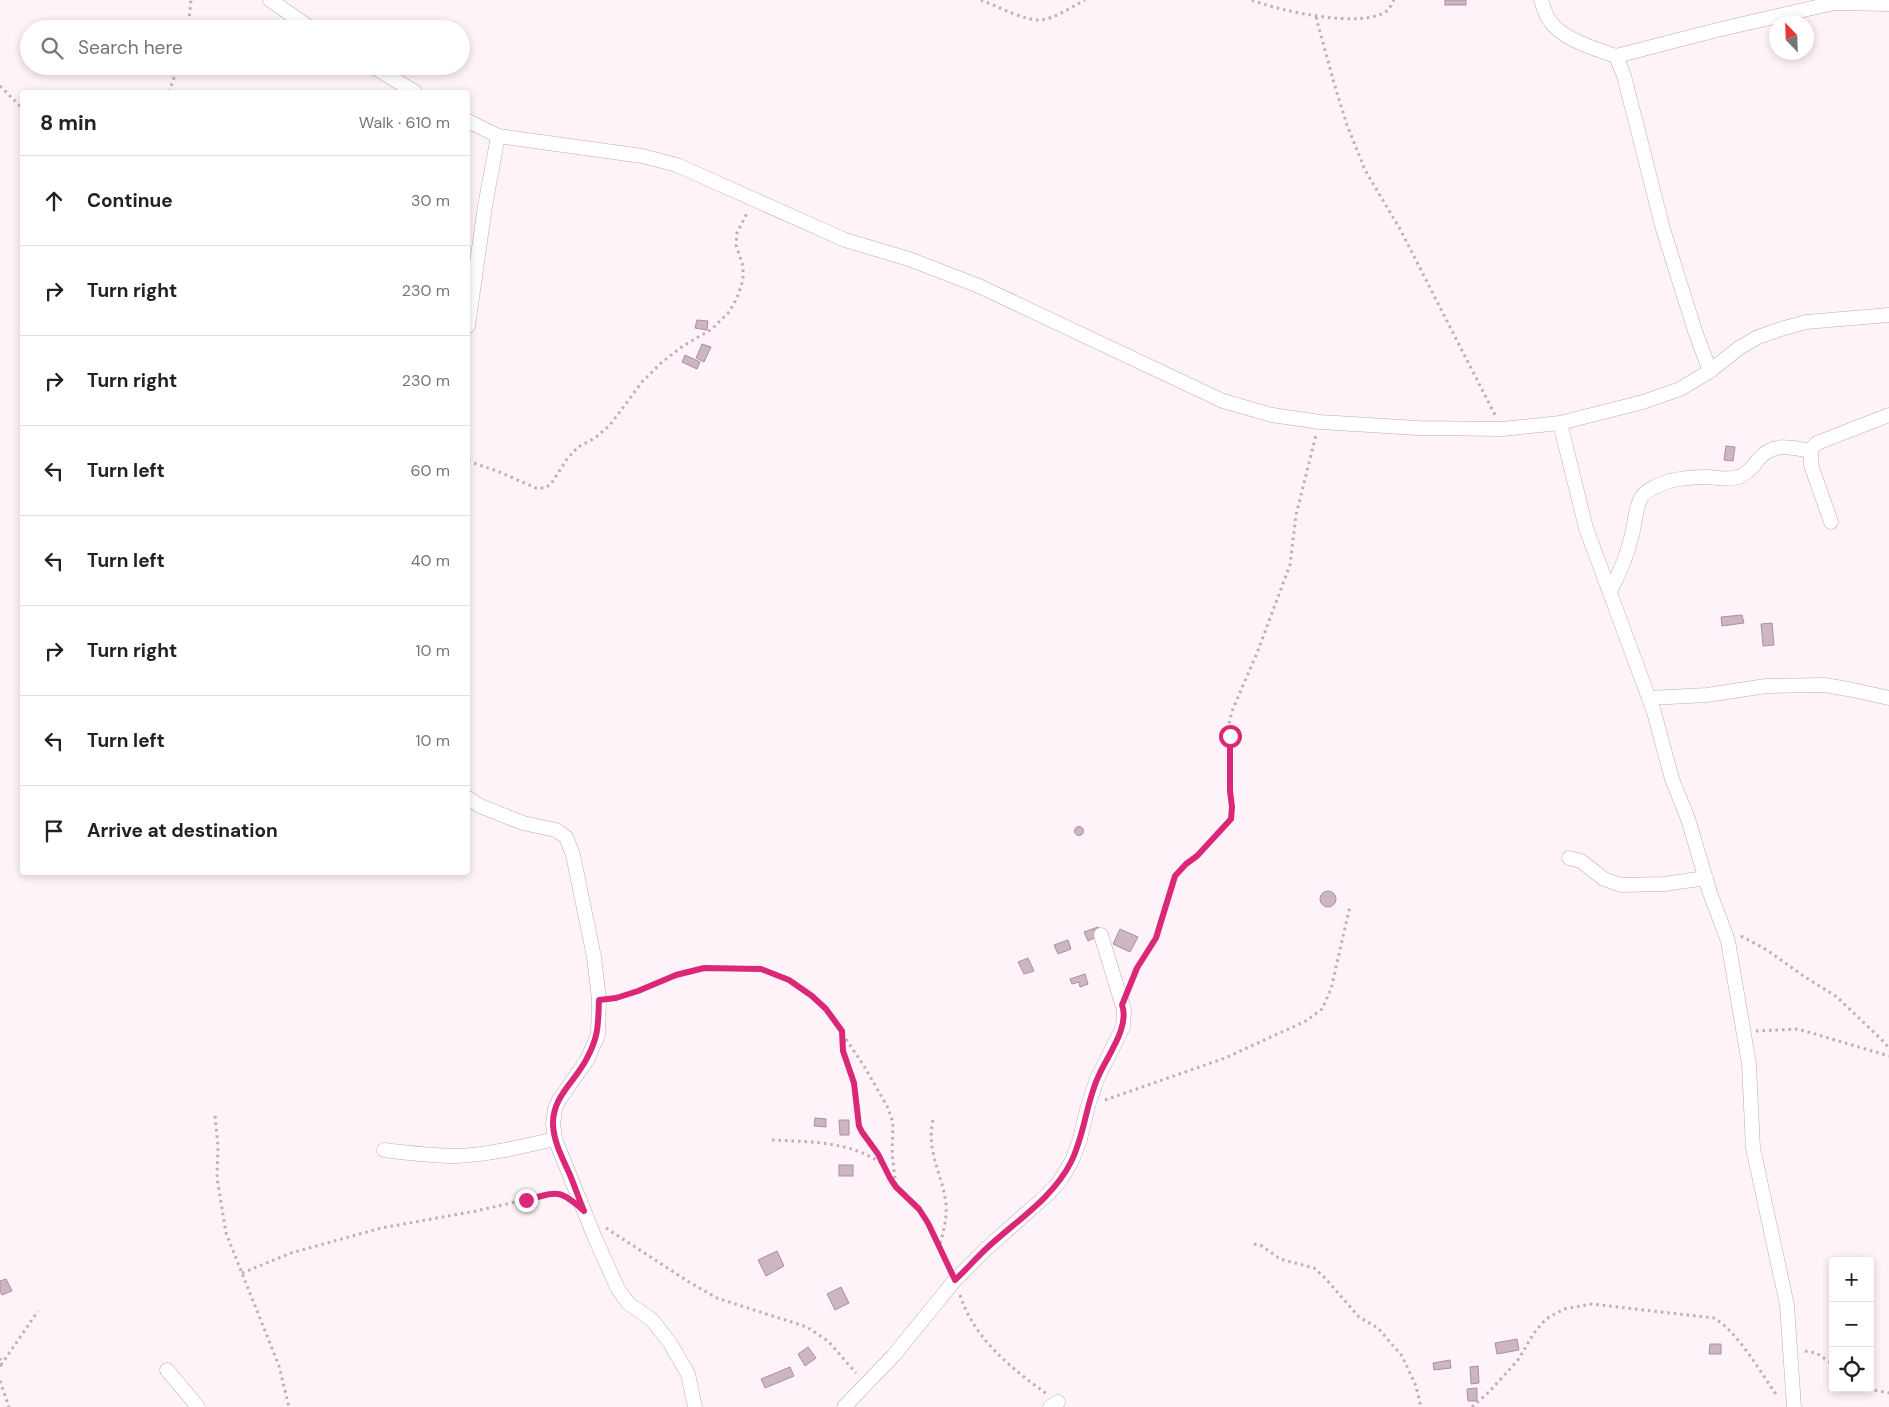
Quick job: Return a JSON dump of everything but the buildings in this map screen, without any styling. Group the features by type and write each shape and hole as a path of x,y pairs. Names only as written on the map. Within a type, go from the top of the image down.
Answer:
{"street":[{"path":"270,0 299,20"},
{"path":"1541,0 1547,17 1554,27 1586,44 1616,56 1834,3 1889,4"},
{"path":"1616,56 1624,76 1674,269 1710,371"},
{"path":"387,75 412,90"},
{"path":"470,123 498,136 642,156 677,165 845,240 909,259 980,286 1223,401 1272,415 1320,422 1418,428 1502,429 1560,423 1643,402 1680,389 1710,371 1739,348 1758,337 1781,329 1806,322 1889,315"},
{"path":"470,312 485,206 498,136"},
{"path":"1831,522 1811,465 1810,451 1817,443 1889,414"},
{"path":"1560,423 1586,528 1649,698 1672,778 1688,819 1728,941 1749,1064 1753,1148 1788,1305 1790,1347 1787,1404"},
{"path":"1610,591 1627,552 1641,497 1650,489 1670,481 1685,478 1708,477 1720,479 1738,477 1748,472 1769,450 1778,446 1790,446 1810,451"},
{"path":"1649,698 1707,695 1766,686 1824,685 1889,698"},
{"path":"470,799 480,806 522,822 556,830 566,837 573,854 594,957 599,1000 598,1035 587,1060 557,1104 553,1124 555,1139 618,1290 628,1303 652,1320 670,1343 688,1374 695,1407"},
{"path":"1569,858 1582,861 1604,879 1621,885 1664,884 1706,878"},
{"path":"844,1407 866,1386 923,1321 955,1280 986,1249 1048,1194 1059,1182 1072,1161 1097,1079 1123,1027 1124,1010 1101,935"},
{"path":"384,1150 425,1155 458,1156 555,1139"},
{"path":"167,1370 198,1407"}],"path":[{"path":"189,20 191,0"},
{"path":"981,0 1030,19 1040,20 1050,18 1085,0"},
{"path":"1252,0 1316,17 1339,20 1375,16 1388,10 1394,0"},
{"path":"1316,17 1347,125 1365,170 1400,229 1502,429"},
{"path":"170,90 175,75"},
{"path":"0,86 20,106"},
{"path":"470,462 536,488 545,488 550,484 567,459 578,448 595,438 610,425 642,382 683,346 712,328 729,312 737,298 743,280 743,266 736,245 736,233 755,199"},
{"path":"1122,1005 1137,968 1156,938 1175,876 1197,856 1231,819 1229,724 1232,711 1257,653 1290,565 1296,516 1320,422"},
{"path":"1088,1106 1225,1058 1306,1021 1322,1009 1331,989 1350,906"},
{"path":"1723,927 1767,950 1837,997 1889,1048"},
{"path":"599,1000 616,998 676,975 704,968 761,969 789,980 812,996 826,1009 842,1031 887,1106 893,1122 892,1154 896,1187"},
{"path":"1744,1032 1798,1029 1889,1056"},
{"path":"842,1031 843,1051 854,1083 859,1126 862,1132 878,1154 896,1187 919,1209 940,1245 968,1314 985,1339 1011,1366 1054,1404"},
{"path":"215,1116 218,1146 217,1178 226,1233 279,1366 289,1407"},
{"path":"933,1120 930,1132 932,1148 946,1203 946,1224 940,1245"},
{"path":"772,1140 841,1145 871,1155 884,1165"},
{"path":"242,1273 291,1253 381,1228 476,1211 559,1193 569,1197 594,1221 689,1282 718,1298 807,1327 828,1341 866,1386"},
{"path":"1254,1244 1262,1246 1280,1259 1314,1268 1325,1278 1358,1317 1378,1328 1402,1356 1416,1386 1421,1407"},
{"path":"1472,1407 1489,1392 1518,1360 1534,1333 1546,1319 1564,1309 1592,1304 1714,1318 1723,1324 1736,1338 1787,1404"},
{"path":"1,1365 38,1311"},
{"path":"1790,1347 1816,1353 1829,1361"},
{"path":"0,1358 0,1371"},
{"path":"0,1381 9,1407"},
{"path":"1874,1390 1889,1393"}],"route":[{"path":"526,1200 559,1193 569,1197 584,1211 571,1176 560,1154 553,1124 555,1109 559,1100 571,1080 587,1060 598,1035 599,1000 616,998 676,975 704,968 761,969 789,980 812,996 826,1009 842,1031 843,1051 854,1083 859,1126 878,1154 896,1187 919,1209 928,1223 955,1280 986,1249 1048,1194 1059,1182 1072,1161 1097,1079 1123,1027 1124,1010 1122,1005 1137,968 1156,938 1175,876 1197,856 1231,819 1230,736"}]}
